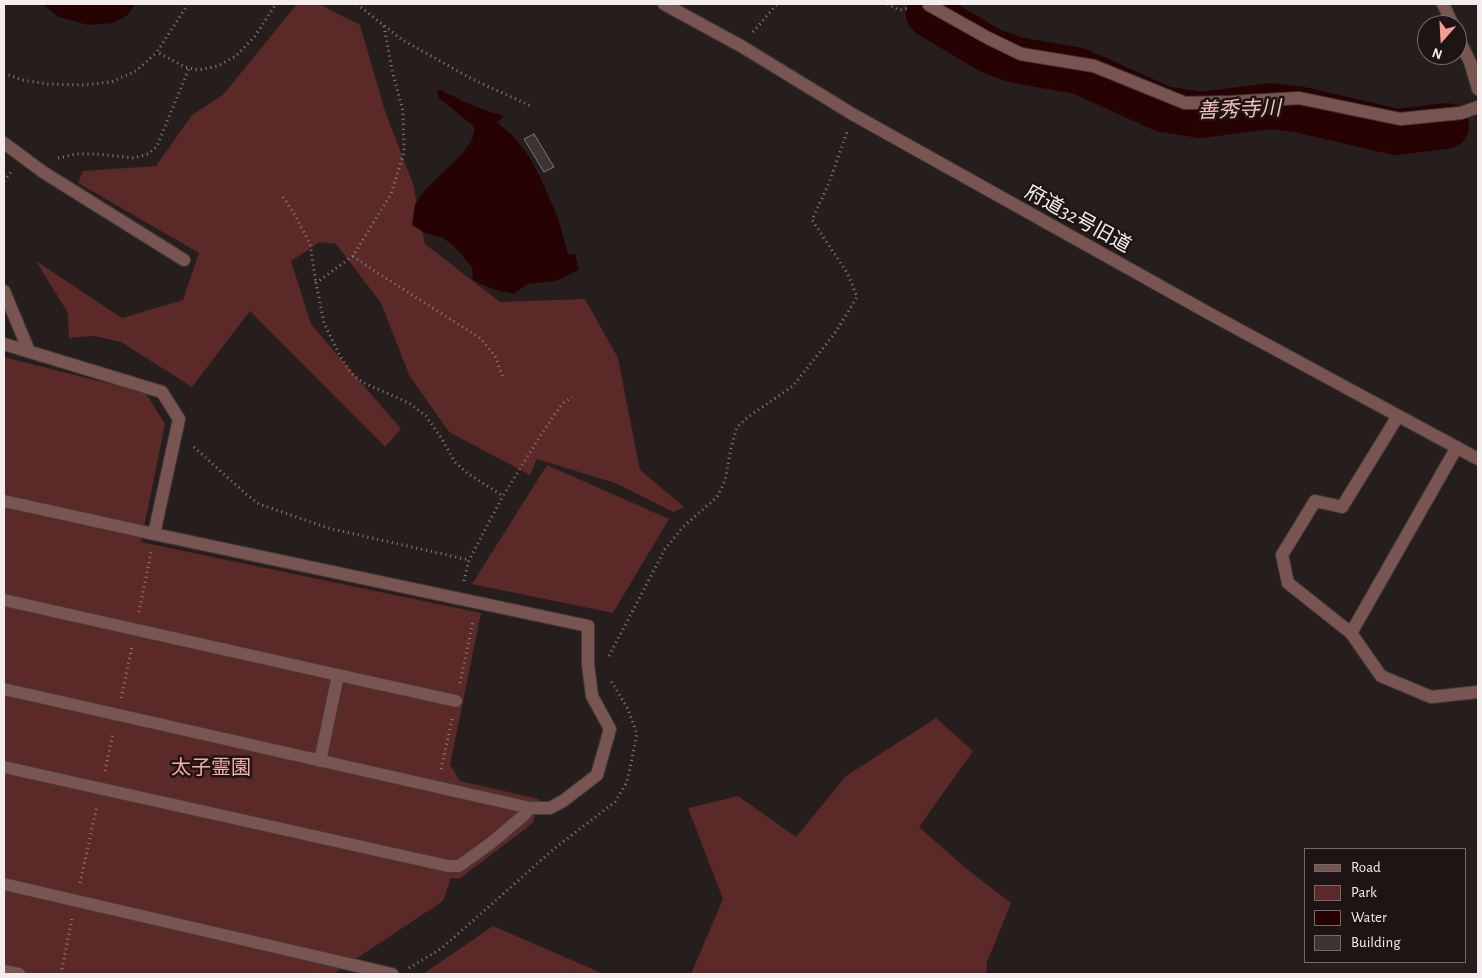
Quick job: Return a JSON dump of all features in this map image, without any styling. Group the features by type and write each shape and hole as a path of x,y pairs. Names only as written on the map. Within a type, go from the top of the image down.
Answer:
{"street":[{"name":"府道32号旧道","path":"664,4 741,46 854,115 1212,315 1478,459"},
{"path":"929,5 1021,54 1094,66 1184,103 1299,98 1400,118 1461,112 1478,107"},
{"path":"1467,56 1478,89"},
{"path":"4,143 39,169 184,260"},
{"path":"4,291 29,351"},
{"path":"4,344 162,392 180,419 154,534"},
{"path":"1398,416 1342,507 1315,501 1282,555 1288,583 1351,633 1381,676 1431,697 1478,692"},
{"path":"1351,633 1457,448"},
{"path":"4,502 588,626 588,664 592,696 610,729 597,775 550,808 530,808 4,689"},
{"path":"4,600 135,631 456,701"},
{"path":"320,761 338,675"},
{"path":"4,767 448,866 459,866 491,843 530,808"},
{"path":"4,884 392,974"},
{"path":"4,971 19,974"}],"path":[{"path":"4,72 22,80 48,84 84,85 111,82 136,71 150,60 188,4"},
{"path":"157,52 169,60 189,68 198,70 218,66 236,56 255,36 276,4"},
{"path":"357,4 401,39 472,79 531,106"},
{"path":"741,46 777,4"},
{"path":"316,283 353,256 391,194 404,152 404,111 392,70 384,26"},
{"path":"39,169 55,159 76,154 134,158 148,154 157,146 189,68"},
{"path":"608,662 608,656 665,549 682,527 717,497 725,481 737,427 748,417 793,386 835,333 857,297 848,274 812,220 829,183 854,115"},
{"path":"283,197 310,244 324,323 340,356 352,374 364,383 409,403 426,416 455,462 467,473 503,496"},
{"path":"353,256 480,338 494,356 503,378"},
{"path":"461,598 469,560 503,496 562,404 572,397"},
{"path":"194,447 259,504 328,528 469,560"},
{"path":"61,974 154,534"},
{"path":"405,970 442,948 556,848 615,802 627,782 637,734 628,709 608,676"}],"green space":[{"path":"297,4 319,4 360,25 385,111 413,184 425,244 500,302 585,299 618,358 640,470 684,507 673,512 615,483 537,459 530,475 449,432 409,375 381,303 336,244 320,242 291,261 311,324 401,429 385,447 250,311 192,387 121,342 94,336 69,338 68,313 36,261 122,318 183,300 199,253 78,183 83,171 156,166 192,115 223,95"},
{"name":"太子霊園","path":"4,357 138,391 147,395 165,424 141,542 481,613 450,765 460,781 539,799 533,823 459,879 451,878 443,901 333,974 4,974"},
{"path":"547,465 669,519 613,613 472,584"},
{"path":"936,718 973,751 919,827 968,870 1011,903 987,962 986,974 691,974 723,899 688,808 738,796 796,837 846,776"},
{"path":"493,926 604,974 423,974"}],"water":[{"path":"42,4 135,4 128,15 113,23 88,25 59,17"},
{"path":"441,90 465,102 504,116 497,122 513,136 529,156 558,218 568,254 575,254 579,270 556,281 528,284 513,294 492,289 473,280 472,267 454,246 443,238 425,233 412,225 415,204 425,190 463,153 472,140 475,129 439,98 437,92"}],"building":[{"path":"534,134 554,167 544,172 524,139"}],"waterway":[{"name":"善秀寺川","path":"929,14 991,51 1016,60 1079,71 1163,109 1201,115 1270,106 1302,110 1396,132 1446,126"}]}
